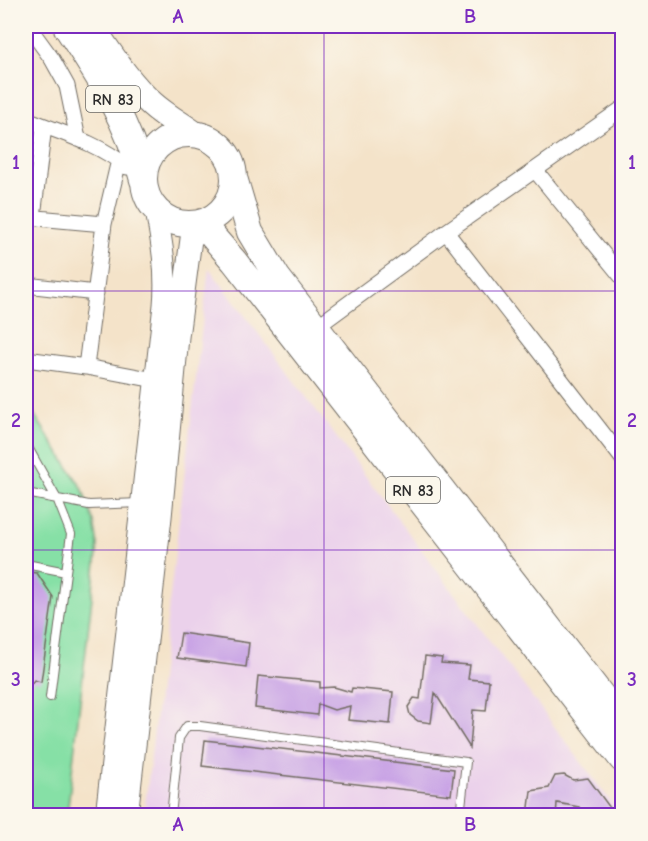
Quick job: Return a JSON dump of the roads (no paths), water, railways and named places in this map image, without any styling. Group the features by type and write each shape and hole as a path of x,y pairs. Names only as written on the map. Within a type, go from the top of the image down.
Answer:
{"highway":[{"name":"RN 83","path":"66,26 118,108 138,158 143,180"},
{"name":"RN 83","path":"91,26 120,67 152,104 194,134"},
{"path":"194,134 205,136 224,149 234,170 235,181 228,203 211,219 197,224 179,223 167,219 156,211 145,191 143,180 149,158 164,141 179,135 194,134"},
{"name":"RN 83","path":"235,181 250,232 261,253 315,328 622,722"},
{"name":"RN 83","path":"197,224 234,261 622,759"}],"main road":[{"path":"106,816 166,279 164,250 156,211"},
{"path":"127,816 178,337 197,224"}],"street":[{"path":"28,26 52,59 67,86 78,139"},
{"path":"315,328 446,232 622,109"},
{"path":"26,119 78,139 119,160 143,180"},
{"path":"44,126 29,217 104,224"},
{"path":"86,367 104,224 119,160"},
{"path":"535,170 622,277"},
{"path":"446,232 622,458"},
{"path":"26,285 96,293"},
{"path":"26,360 86,367 155,380"}],"lane":[{"path":"26,444 58,501 71,534 50,697"},
{"path":"26,493 58,501 89,505 142,503"},
{"path":"26,564 66,572"},
{"path":"171,816 179,738 187,726 200,726 466,762 460,816"}]}
